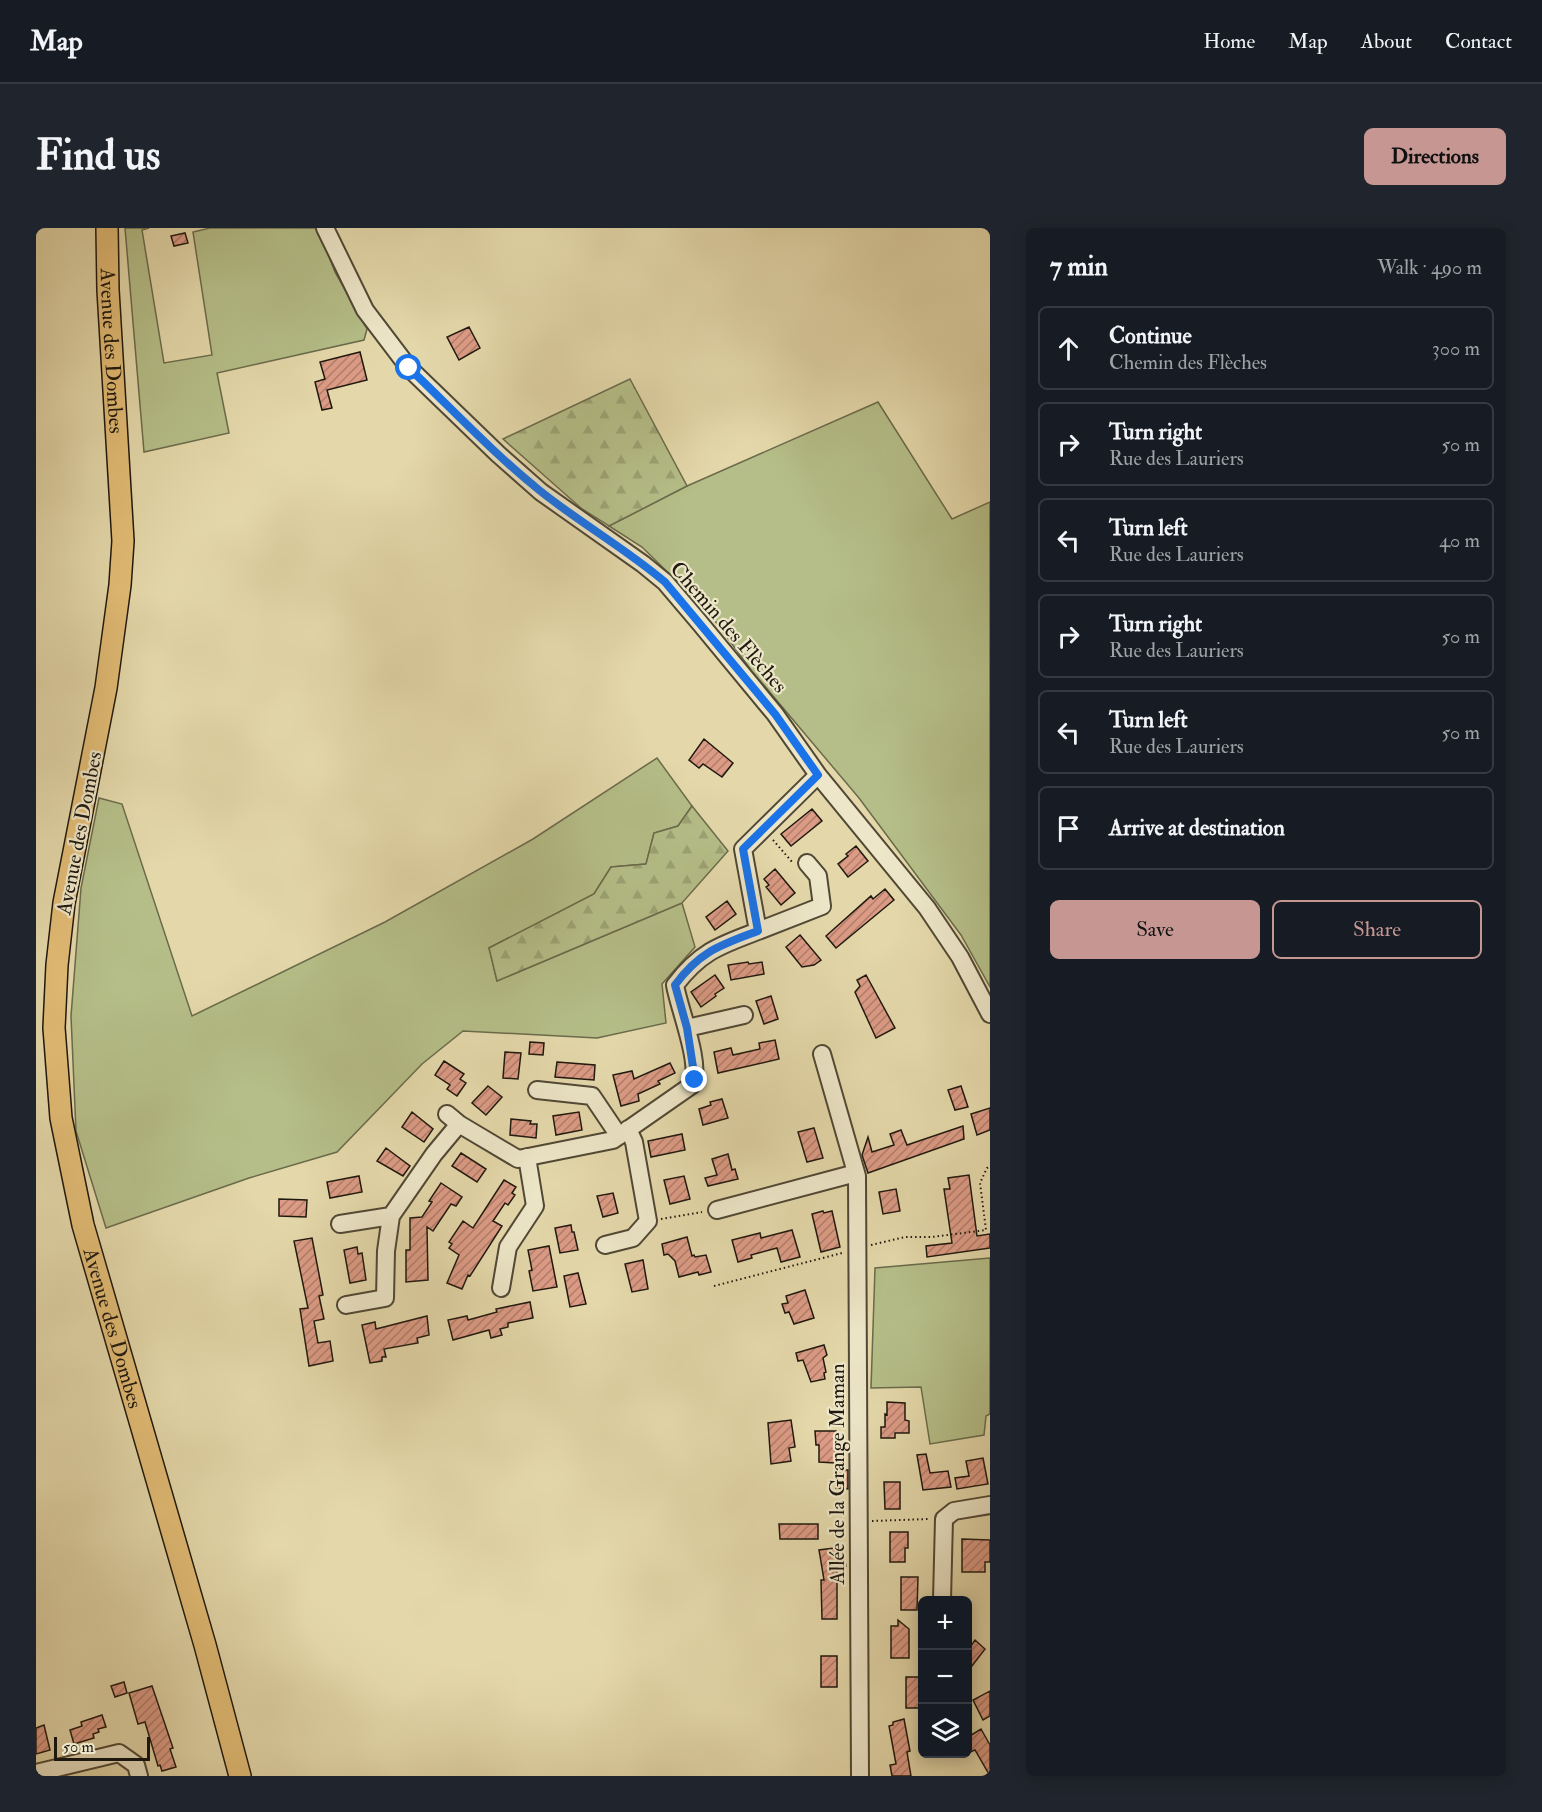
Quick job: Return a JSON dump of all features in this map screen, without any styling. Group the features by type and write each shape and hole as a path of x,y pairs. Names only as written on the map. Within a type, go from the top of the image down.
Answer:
{"main road":[{"name":"Avenue des Dombes","path":"107,228 108,290 123,541 120,585 106,688 64,903 57,965 54,1028 61,1118 83,1225 205,1645 240,1776"}],"street":[{"name":"Chemin des Flèches","path":"326,228 364,310 409,368 541,492 665,582 775,714 818,775 927,908 960,957 990,1014"},
{"path":"758,931 743,849 818,775"},
{"path":"346,1305 385,1298 386,1251 391,1216 434,1154 453,1119 518,1159 613,1140 692,1085 695,1074 687,1028 675,985 686,970 712,949 822,906 818,876 807,863"},
{"path":"687,1028 744,1015"},
{"name":"Allée de la Grange Maman","path":"822,1054 856,1173 859,1249 860,1776"},
{"path":"537,1090 592,1096 634,1142 648,1221 633,1238 605,1245"},
{"path":"501,1288 508,1247 535,1206 527,1157"},
{"path":"717,1210 856,1173"},
{"path":"340,1224 391,1216"},
{"path":"942,1596 944,1519 954,1510 990,1505"},
{"path":"36,1773 119,1753 136,1766 139,1776"}],"path":[{"path":"763,829 797,867 807,863"},
{"path":"714,1286 905,1237 932,1237 986,1230 980,1183 987,1168 990,1167"},
{"path":"648,1221 717,1210"},
{"path":"860,1521 944,1519"}],"green space":[{"path":"125,228 149,228 142,230 164,363 212,355 193,232 210,228 318,228 335,272 367,329 364,340 217,373 229,433 144,452"},
{"path":"630,379 687,486 609,526 582,509 503,439"},
{"path":"878,402 952,519 990,502 990,987 961,935 859,798 751,670 710,614 642,547 609,526 687,486"},
{"path":"657,758 692,806 678,826 654,833 646,864 611,867 594,894 489,948 497,981 682,903 695,947 662,984 666,1023 597,1038 463,1031 422,1064 337,1152 249,1178 106,1228 76,1131 71,1016 81,888 99,798 122,804 192,1016 385,922 533,839"},
{"path":"692,806 728,851 682,903 497,981 489,948 594,894 611,867 646,864 654,833 678,826"},
{"path":"990,1258 990,1414 986,1416 984,1435 930,1444 921,1387 871,1388 875,1268"}],"building":[{"path":"185,233 188,243 174,246 171,236"},
{"path":"469,327 480,348 459,360 447,337"},
{"path":"360,352 367,380 327,390 332,408 322,410 315,382 325,379 320,362"},
{"path":"704,739 733,763 722,777 703,764 699,768 689,760"},
{"path":"812,809 822,821 791,846 781,834"},
{"path":"856,846 868,861 848,877 838,864"},
{"path":"775,869 795,893 781,905 766,887 769,885 764,879"},
{"path":"885,889 894,900 836,948 826,936 871,896 873,899"},
{"path":"727,901 736,914 715,930 706,917"},
{"path":"800,935 821,960 814,965 802,967 786,947"},
{"path":"748,962 749,964 762,962 764,974 731,980 728,965"},
{"path":"715,975 724,988 701,1007 691,992"},
{"path":"866,975 895,1028 876,1038 855,992 860,986 857,980"},
{"path":"771,996 778,1019 764,1024 756,1001"},
{"path":"775,1040 779,1059 718,1073 714,1052 731,1048 733,1055 760,1049 759,1043"},
{"path":"530,1042 544,1043 543,1055 529,1054"},
{"path":"505,1052 521,1053 518,1079 503,1078"},
{"path":"444,1061 464,1074 460,1079 466,1083 457,1096 447,1089 450,1085 435,1075"},
{"path":"557,1062 595,1065 594,1080 555,1077"},
{"path":"670,1063 675,1073 658,1081 660,1084 638,1094 639,1101 621,1106 613,1075 632,1071 634,1079"},
{"path":"488,1086 502,1097 486,1115 472,1103"},
{"path":"961,1086 968,1107 955,1110 948,1090"},
{"path":"722,1099 728,1118 703,1125 699,1109 711,1105 710,1102"},
{"path":"990,1108 990,1130 977,1135 971,1114"},
{"path":"412,1112 433,1129 424,1142 402,1127"},
{"path":"579,1112 582,1130 556,1135 553,1116"},
{"path":"511,1119 531,1121 530,1124 537,1124 536,1138 510,1135"},
{"path":"963,1126 964,1139 868,1173 862,1155 868,1137 872,1152 894,1145 890,1134 901,1130 907,1145"},
{"path":"814,1128 823,1158 807,1162 798,1132"},
{"path":"682,1134 685,1150 651,1157 648,1141"},
{"path":"386,1148 410,1166 403,1176 377,1161"},
{"path":"461,1153 486,1169 477,1182 452,1166"},
{"path":"728,1154 732,1170 735,1169 738,1179 708,1186 705,1178 717,1175 712,1159"},
{"path":"969,1175 977,1236 990,1234 990,1248 927,1257 926,1246 952,1243 944,1189 950,1189 948,1178"},
{"path":"359,1176 362,1192 330,1198 327,1182"},
{"path":"684,1176 690,1199 670,1204 664,1180"},
{"path":"504,1180 516,1187 512,1193 515,1195 508,1205 505,1203 493,1221 502,1226 470,1276 468,1275 462,1289 447,1283 459,1255 449,1248 452,1244 449,1242 463,1221 473,1228"},
{"path":"441,1183 462,1197 456,1206 451,1204 433,1231 427,1227 428,1280 406,1282 406,1250 410,1250 410,1218 422,1217"},
{"path":"896,1189 900,1211 883,1214 879,1192"},
{"path":"613,1193 618,1213 603,1217 597,1196"},
{"path":"279,1199 307,1200 306,1217 279,1216"},
{"path":"823,1211 824,1213 832,1211 840,1247 821,1252 812,1214"},
{"path":"571,1225 578,1250 560,1253 555,1228"},
{"path":"792,1230 800,1257 781,1262 777,1248 751,1255 752,1258 738,1262 732,1240 760,1233 761,1238"},
{"path":"687,1237 692,1256 706,1255 711,1272 699,1275 698,1272 679,1277 675,1261 668,1254 664,1255 662,1244"},
{"path":"312,1238 323,1295 319,1296 324,1319 314,1321 318,1343 330,1341 333,1361 309,1366 300,1309 308,1308 294,1241"},
{"path":"549,1246 557,1287 533,1291 528,1250"},
{"path":"357,1247 358,1254 362,1253 366,1280 350,1283 344,1250"},
{"path":"643,1260 648,1289 632,1292 625,1264"},
{"path":"578,1273 586,1304 570,1307 564,1276"},
{"path":"805,1290 814,1318 794,1324 789,1312 785,1313 782,1304 788,1303 786,1296"},
{"path":"530,1302 533,1318 508,1323 508,1327 500,1329 502,1335 491,1338 489,1330 453,1340 448,1320 467,1316 468,1320 497,1312 496,1309"},
{"path":"427,1316 429,1335 417,1338 418,1343 384,1349 386,1357 382,1357 382,1361 370,1363 362,1325 375,1322 376,1329"},
{"path":"824,1345 827,1355 823,1358 825,1379 811,1382 803,1360 798,1361 796,1353"},
{"path":"887,1402 905,1403 905,1420 909,1421 909,1433 895,1433 895,1438 881,1438 881,1427 885,1427 885,1414 887,1415"},
{"path":"791,1420 795,1447 789,1448 791,1461 771,1464 768,1423"},
{"path":"815,1431 836,1431 835,1463 819,1462 819,1445 816,1445"},
{"path":"926,1454 930,1473 948,1471 951,1487 923,1490 917,1455"},
{"path":"983,1458 988,1484 957,1489 955,1478 969,1476 966,1461"},
{"path":"836,1470 848,1470 848,1489 836,1488"},
{"path":"884,1482 900,1482 900,1509 885,1509"},
{"path":"779,1524 818,1524 818,1539 780,1539"},
{"path":"890,1532 908,1532 905,1562 890,1562"},
{"path":"962,1539 990,1540 990,1562 985,1562 985,1572 962,1572"},
{"path":"842,1547 846,1566 837,1567 837,1619 822,1619 821,1580 824,1580 819,1550"},
{"path":"901,1577 918,1577 917,1610 901,1610"},
{"path":"898,1620 909,1629 909,1658 891,1658 891,1626 898,1626"},
{"path":"975,1640 985,1649 972,1666 972,1650"},
{"path":"821,1656 837,1656 837,1687 821,1687"},
{"path":"906,1677 918,1677 918,1708 906,1708"},
{"path":"124,1682 127,1693 115,1697 111,1686"},
{"path":"152,1686 173,1748 170,1749 176,1767 162,1771 160,1765 158,1766 145,1722 138,1724 129,1693"},
{"path":"990,1691 990,1716 983,1720 973,1700"},
{"path":"102,1715 106,1727 98,1729 99,1732 93,1734 94,1738 74,1744 70,1730 82,1726 81,1722"},
{"path":"904,1719 910,1751 907,1752 911,1776 892,1776 890,1765 896,1764 889,1726 893,1725 893,1722"},
{"path":"44,1725 50,1750 36,1754 36,1728"},
{"path":"981,1729 990,1745 990,1776 975,1750 972,1751 972,1735"}],"route":[{"path":"409,368 541,492 665,582 775,714 818,775 743,849 758,931 712,949 686,970 675,985 687,1028 695,1080"}]}
